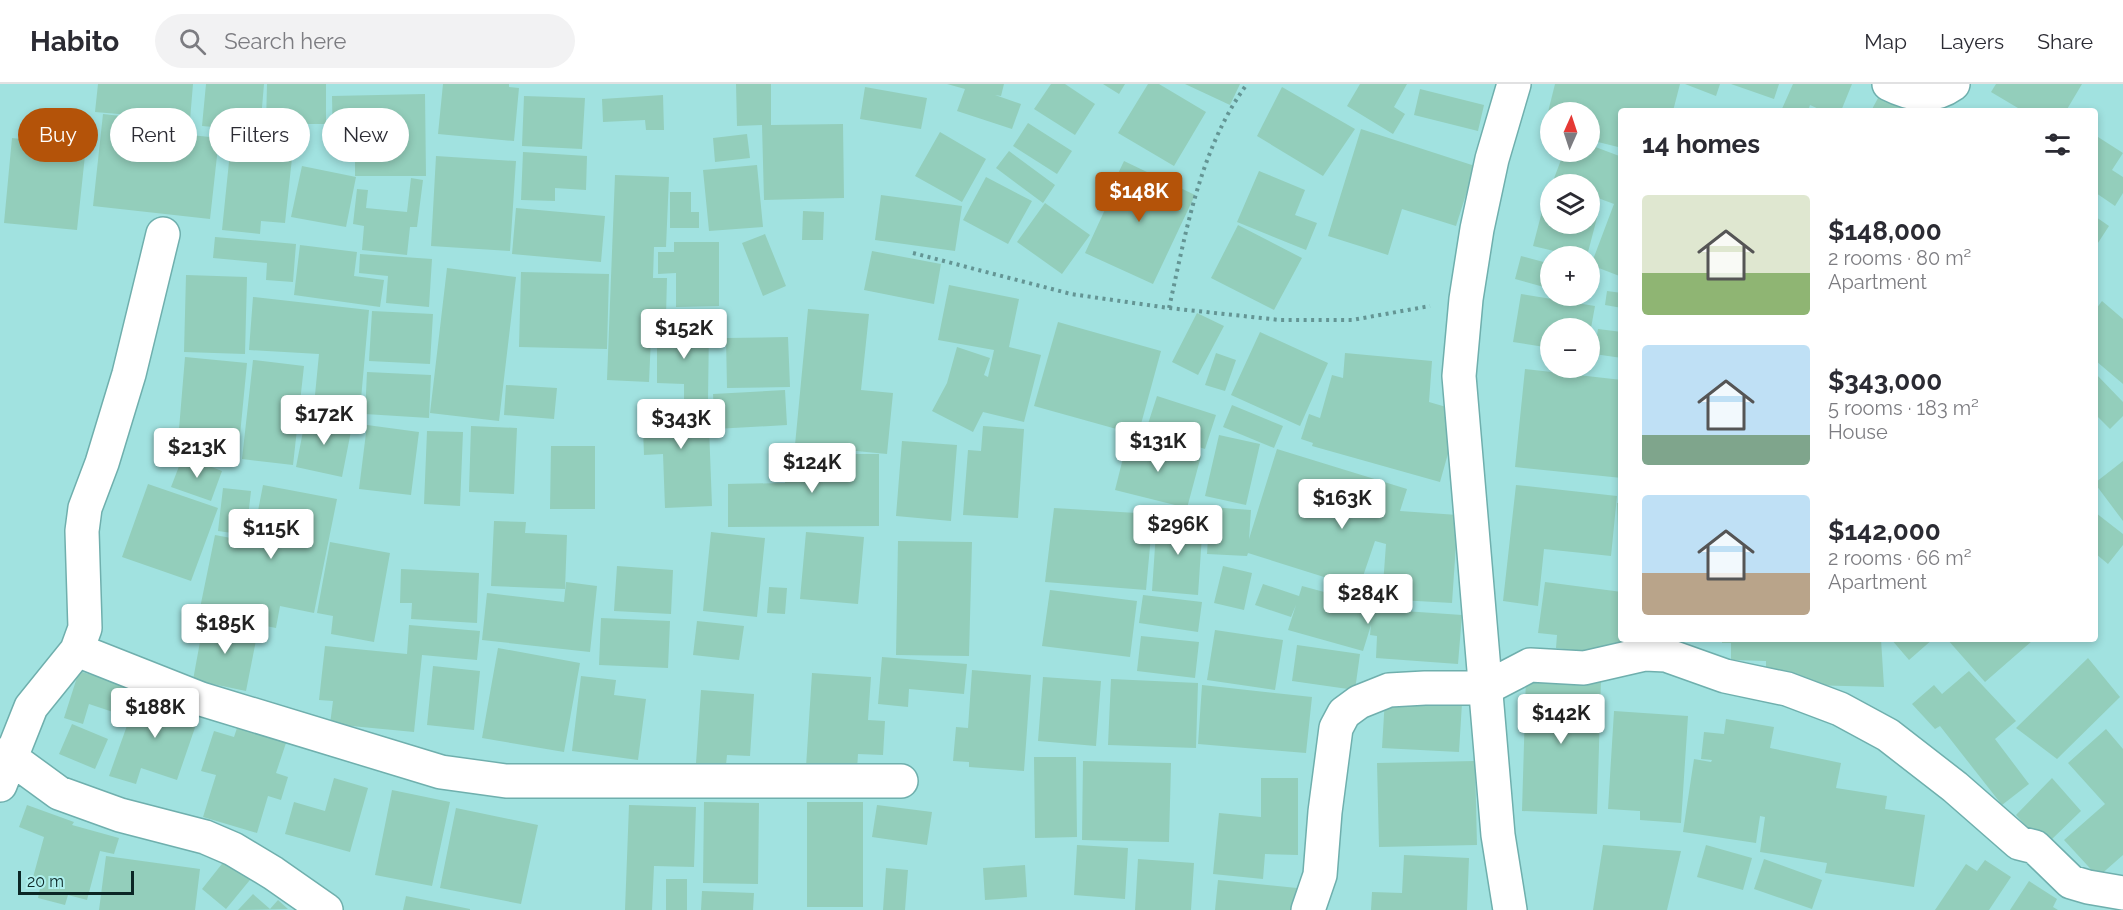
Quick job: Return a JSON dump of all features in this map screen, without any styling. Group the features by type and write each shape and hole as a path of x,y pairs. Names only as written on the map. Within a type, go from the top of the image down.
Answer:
{"street":[{"path":"1510,910 1498,835 1459,376 1466,299 1477,229 1492,159 1514,84"},
{"path":"1889,84 1915,94 1942,92 1953,84"},
{"path":"164,234 129,374 102,463 85,508 82,531 85,628 77,651 32,707 4,766 59,793 120,815 205,837 233,849 273,873 326,910"},
{"path":"77,651 201,699 441,772 506,781 901,781"},
{"path":"1308,910 1320,875 1325,812 1336,728 1344,713 1359,702 1389,690 1486,688 1530,665 1584,668 1645,654 1666,655 1725,676 1787,689 1840,710 1888,735 2019,843 2035,847 2071,882 2123,893"}],"path":[{"path":"1169,308 1185,237 1204,169 1222,125 1247,84"},
{"path":"914,253 1071,294 1280,320 1352,320 1466,299"}],"building":[{"path":"98,84 193,84 191,108 110,108 110,113 98,112 98,108 95,108"},
{"path":"206,84 264,84 262,108 209,108 209,127 202,126"},
{"path":"267,84 326,84 326,108 322,108 322,124 310,124 310,108 266,108"},
{"path":"443,84 509,84 509,87 519,88 514,141 438,134"},
{"path":"736,84 771,84 771,125 843,124 844,198 764,200 762,125 737,126"},
{"path":"947,84 1004,84 1001,96 995,95 1021,104 1012,129 957,111 965,89"},
{"path":"1051,84 1065,84 1095,104 1075,135 1034,109"},
{"path":"1103,84 1125,84 1119,94"},
{"path":"1148,84 1159,84 1206,112 1174,166 1118,133"},
{"path":"1185,84 1240,84 1230,105"},
{"path":"1360,84 1407,84 1394,107 1405,114 1393,134 1347,106"},
{"path":"1555,84 1680,84 1674,108 1618,108 1618,147 1600,142 1600,102 1550,102"},
{"path":"1685,84 1720,84 1716,96"},
{"path":"1731,84 1779,84 1774,99"},
{"path":"1793,84 1852,84 1842,108 1816,108 1810,105 1809,108 1782,108"},
{"path":"1996,84 2082,84 2068,108 2018,108 1991,92"},
{"path":"865,87 927,98 921,129 860,119"},
{"path":"1282,87 1355,129 1323,176 1257,136"},
{"path":"1884,87 1925,108 1873,108"},
{"path":"1420,89 1484,105 1478,131 1414,115"},
{"path":"425,94 426,176 355,176 355,162 409,162 409,108 332,108 332,96"},
{"path":"663,95 664,130 646,130 645,120 603,122 602,99"},
{"path":"524,96 585,98 582,149 522,146"},
{"path":"103,114 110,115 110,162 197,162 197,136 209,137 209,162 216,162 210,219 93,206"},
{"path":"1028,123 1072,151 1057,174 1013,146"},
{"path":"1361,129 1475,166 1456,226 1402,209 1388,255 1328,236"},
{"path":"940,132 986,159 962,202 915,176"},
{"path":"747,134 750,158 715,162 713,138"},
{"path":"2098,137 2123,153 2112,170 2123,177 2123,193 2115,206 2098,194"},
{"path":"12,138 18,139 18,162 84,162 77,230 4,223"},
{"path":"1600,149 1618,156 1618,275 1600,268 1600,246 1598,246 1614,204 1600,199 1600,174 1556,174 1560,162 1600,162"},
{"path":"1009,151 1055,185 1043,203 996,168"},
{"path":"523,152 587,156 586,190 555,188 555,201 521,200"},
{"path":"436,156 516,161 510,251 431,246"},
{"path":"1124,161 1195,195 1153,284 1085,253 1108,203 1105,201"},
{"path":"229,162 292,162 285,223 261,221 260,234 222,230"},
{"path":"757,165 763,227 709,231 703,170"},
{"path":"302,166 356,177 346,227 291,217"},
{"path":"1259,171 1305,190 1295,215 1317,223 1306,250 1237,222"},
{"path":"615,175 669,177 666,247 654,247 653,278 667,278 666,316 652,315 649,382 607,380"},
{"path":"986,177 1032,201 1008,244 963,220"},
{"path":"411,178 423,180 417,227 410,227 407,255 362,250 364,226 353,224 357,189 368,190 366,208 407,212"},
{"path":"670,192 691,192 691,212 699,212 699,228 670,228"},
{"path":"881,195 962,206 955,251 875,240"},
{"path":"1045,203 1090,235 1062,274 1017,242"},
{"path":"516,208 605,216 601,262 512,254"},
{"path":"803,211 824,212 823,240 802,240"},
{"path":"2098,218 2109,226 2098,243"},
{"path":"1540,219 1540,234 1593,234 1590,246 1533,246"},
{"path":"1238,225 1302,258 1274,310 1211,278"},
{"path":"765,234 786,286 763,296 742,243"},
{"path":"215,237 296,244 293,282 266,280 267,263 213,258"},
{"path":"674,242 719,242 719,306 676,307 676,273 658,274 658,252 674,252"},
{"path":"300,245 357,252 354,276 384,280 380,307 294,295"},
{"path":"872,251 941,264 934,304 864,290"},
{"path":"360,254 432,259 429,307 386,303 388,276 359,273"},
{"path":"1521,256 1540,261 1540,286 1515,279"},
{"path":"447,268 516,277 499,421 430,413"},
{"path":"521,272 609,274 607,349 519,347"},
{"path":"186,275 247,277 245,354 184,352"},
{"path":"949,285 1019,299 1009,347 1041,355 1024,422 983,412 973,432 932,411 947,383 957,347 990,358 984,375 988,377 994,350 938,340"},
{"path":"1607,291 1618,292 1618,307 1605,305"},
{"path":"1521,294 1540,297 1540,306 1595,306 1593,318 1540,318 1540,346 1513,342"},
{"path":"253,297 369,310 361,399 315,395 319,354 249,350"},
{"path":"2102,301 2123,319 2123,384 2098,363 2098,306"},
{"path":"808,309 869,314 861,390 893,393 887,454 795,445"},
{"path":"372,311 433,314 430,364 369,361"},
{"path":"1197,313 1224,326 1198,375 1172,362"},
{"path":"1058,322 1161,351 1138,435 1034,406"},
{"path":"657,328 709,328 708,400 684,399 684,384 657,383"},
{"path":"1600,329 1618,332 1618,357 1600,355"},
{"path":"1260,332 1328,363 1300,426 1231,395"},
{"path":"788,337 790,387 727,388 726,338"},
{"path":"1216,353 1236,360 1225,391 1205,385"},
{"path":"1345,353 1432,361 1429,402 1460,411 1440,482 1312,446 1313,443 1301,439 1309,414 1320,418 1332,375 1343,378"},
{"path":"185,357 247,363 240,435 179,429"},
{"path":"253,360 304,366 293,465 242,459"},
{"path":"1525,369 1540,371 1540,378 1618,380 1618,478 1515,467"},
{"path":"367,372 431,375 429,418 365,414"},
{"path":"2098,376 2123,402 2123,416 2110,429 2098,417"},
{"path":"506,385 557,388 554,419 504,415"},
{"path":"785,390 787,425 715,429 713,394"},
{"path":"1157,396 1216,415 1205,449 1146,430"},
{"path":"708,401 712,506 665,508 663,454 644,455 642,403"},
{"path":"1232,405 1283,426 1274,448 1223,427"},
{"path":"306,416 352,426 342,477 296,467"},
{"path":"367,425 419,432 411,495 359,489"},
{"path":"471,426 517,428 514,494 469,492"},
{"path":"983,426 1024,429 1018,518 963,515 968,450 981,451"},
{"path":"427,431 463,432 460,506 424,504"},
{"path":"1219,435 1260,444 1246,505 1205,496"},
{"path":"1128,438 1201,456 1187,508 1115,490"},
{"path":"902,441 957,445 951,521 896,516"},
{"path":"551,446 595,446 595,509 550,509"},
{"path":"1277,449 1407,489 1400,511 1458,515 1452,603 1382,599 1386,544 1375,541 1359,588 1248,553 1247,556 1207,554 1210,507 1251,510 1249,539"},
{"path":"785,454 879,454 879,526 728,527 728,484 785,483"},
{"path":"183,456 222,471 211,501 171,487"},
{"path":"2123,461 2123,521 2098,488 2098,480"},
{"path":"148,484 218,508 191,581 122,557"},
{"path":"263,485 337,499 314,613 280,606 276,628 199,613 215,535 252,542"},
{"path":"1516,485 1617,496 1611,556 1544,549 1538,606 1503,601"},
{"path":"223,488 251,491 246,535 218,531"},
{"path":"1054,508 1153,514 1146,590 1045,582"},
{"path":"2098,515 2123,534 2123,545 2108,564 2098,556"},
{"path":"1157,517 1203,520 1198,595 1152,591"},
{"path":"494,521 526,522 525,533 567,535 565,589 491,586"},
{"path":"711,532 765,538 757,617 703,611"},
{"path":"806,532 864,537 858,604 800,599"},
{"path":"898,541 972,542 969,656 896,655"},
{"path":"330,542 390,553 374,642 331,634 333,616 317,613"},
{"path":"617,566 673,570 671,614 614,611"},
{"path":"1223,566 1252,573 1244,610 1214,603"},
{"path":"401,569 479,573 477,623 411,619 412,603 400,603"},
{"path":"566,582 597,586 590,652 482,640 487,593 564,602"},
{"path":"1545,582 1618,591 1618,642 1622,642 1620,656 1556,648 1557,635 1538,633"},
{"path":"1263,584 1299,596 1302,586 1376,606 1375,609 1462,615 1458,664 1376,658 1377,636 1370,635 1371,625 1363,651 1288,630 1296,605 1291,617 1255,605"},
{"path":"769,587 787,588 785,614 767,613"},
{"path":"1050,590 1137,601 1130,657 1042,646"},
{"path":"1143,595 1202,602 1198,632 1139,623"},
{"path":"601,618 670,621 668,668 599,665"},
{"path":"204,620 258,630 246,691 193,680"},
{"path":"697,621 744,626 739,660 693,655"},
{"path":"409,625 480,631 477,660 422,655 414,732 330,724 333,701 319,700 325,646 407,654"},
{"path":"1215,630 1283,640 1275,690 1207,680"},
{"path":"1141,636 1199,642 1195,678 1137,671"},
{"path":"1881,642 1884,687 1766,684 1766,661 1731,660 1731,643 1722,643"},
{"path":"1894,642 1930,642 1909,660"},
{"path":"1950,642 2031,642 1985,682"},
{"path":"1297,645 1360,654 1355,690 1292,681"},
{"path":"498,648 580,663 564,752 482,738"},
{"path":"882,657 967,664 964,694 909,689 908,707 878,704"},
{"path":"2088,658 2120,697 2057,759 2016,728"},
{"path":"433,666 480,671 474,730 427,725"},
{"path":"972,670 1031,675 1024,771 969,767 969,762 953,761 956,727 968,728"},
{"path":"79,671 134,688 125,716 89,704 83,724 64,718"},
{"path":"1969,671 2016,721 1995,739 2029,784 2002,805 1940,726 1935,729 1912,704 1934,685 1942,694"},
{"path":"812,673 871,677 868,720 885,721 883,755 858,754 857,770 806,767"},
{"path":"581,676 616,680 614,695 646,699 638,760 572,751"},
{"path":"1526,676 1601,679 1597,814 1522,811"},
{"path":"1043,677 1101,681 1096,746 1038,741"},
{"path":"1111,679 1198,683 1196,748 1108,745"},
{"path":"1202,685 1312,697 1306,753 1198,744"},
{"path":"701,690 754,694 750,756 727,755 726,765 696,763"},
{"path":"139,692 200,713 177,780 141,768 136,784 109,776"},
{"path":"1385,698 1462,703 1459,752 1382,748"},
{"path":"1614,711 1688,716 1681,823 1640,820 1640,811 1608,809"},
{"path":"1726,719 1774,727 1770,748 1841,763 1836,788 1887,796 1885,809 1925,815 1914,887 1825,873 1827,863 1760,852 1765,817 1760,816 1756,843 1683,832 1694,759 1711,762 1712,760 1701,759 1704,732 1724,734"},
{"path":"72,724 108,739 95,769 59,754"},
{"path":"238,725 287,740 276,773 288,777 281,800 268,796 257,833 203,817 216,775 201,771 214,731 234,737"},
{"path":"2106,729 2123,749 2123,855 2098,877 2064,840 2105,804 2068,763"},
{"path":"1034,757 1076,757 1077,837 1035,838"},
{"path":"1083,761 1171,763 1169,842 1082,840"},
{"path":"1475,761 1477,845 1379,847 1377,763"},
{"path":"334,778 368,788 350,852 285,834 294,802 325,811"},
{"path":"1261,778 1298,778 1298,855 1265,854 1263,879 1213,874 1219,813 1261,817"},
{"path":"2052,778 2081,811 2051,840 2044,833 2038,839 2016,815"},
{"path":"392,790 450,802 432,886 375,875"},
{"path":"704,802 759,803 758,884 703,883"},
{"path":"807,802 863,802 863,907 807,907"},
{"path":"27,805 74,822 72,825 119,838 114,854 100,851 87,900 68,895 65,905 38,898 41,884 32,881 44,837 19,827"},
{"path":"629,805 696,807 694,867 654,866 652,910 625,910"},
{"path":"877,805 932,812 927,845 872,837"},
{"path":"456,808 538,825 521,904 440,888"},
{"path":"1077,845 1128,848 1125,899 1074,895"},
{"path":"1603,845 1681,851 1667,910 1593,910"},
{"path":"1706,845 1752,858 1743,890 1697,877"},
{"path":"229,855 254,875 226,909 202,889"},
{"path":"1404,855 1469,858 1467,910 1371,910 1372,892 1402,893"},
{"path":"106,856 200,869 195,910 99,910"},
{"path":"1138,859 1194,863 1191,910 1135,910"},
{"path":"1764,859 1822,880 1812,909 1754,889"},
{"path":"1985,860 2011,877 1989,910 1935,910 1966,864 1977,871"},
{"path":"1025,865 1027,897 985,900 983,868"},
{"path":"886,868 908,870 905,910 883,910"},
{"path":"666,879 687,879 687,910 666,910"},
{"path":"1218,880 1307,889 1305,910 1215,910"},
{"path":"2029,881 2057,899 2053,907 2058,910 2010,910"},
{"path":"702,891 754,893 753,910 701,910"},
{"path":"253,894 270,909 278,900 288,909 238,910"},
{"path":"406,896 470,909 470,910 403,910"}]}
